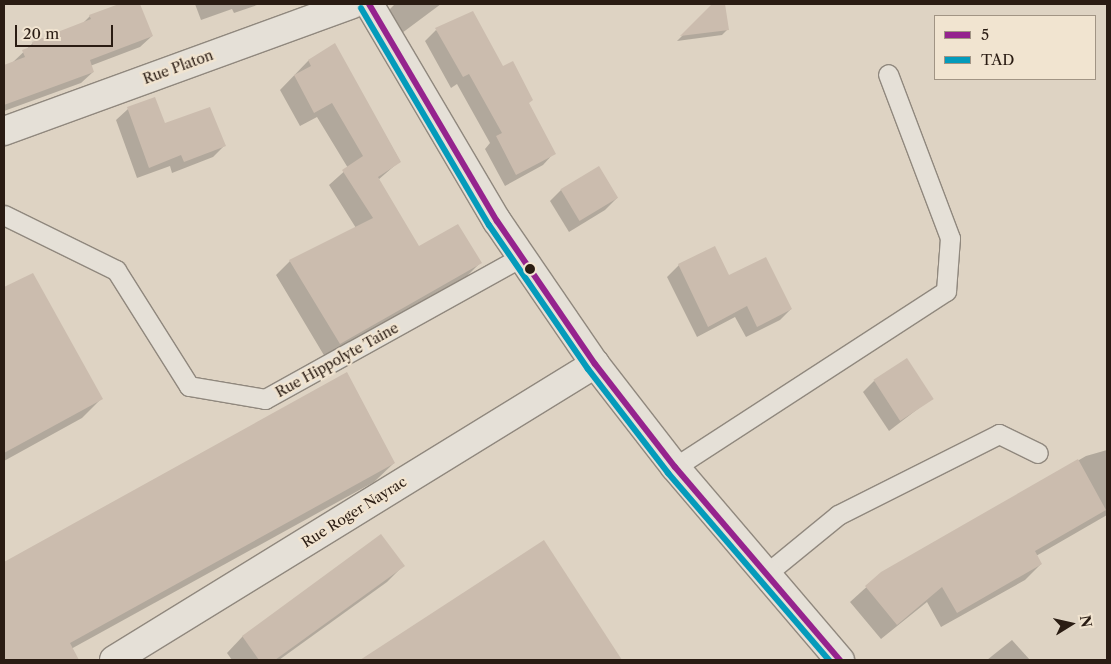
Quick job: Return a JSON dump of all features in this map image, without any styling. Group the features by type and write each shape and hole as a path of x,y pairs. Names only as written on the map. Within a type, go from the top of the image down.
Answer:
{"street":[{"name":"Rue Platon","path":"4,131 352,4"},
{"path":"368,4 521,257 595,364 675,467 840,660"},
{"name":"Rue Roger Nayrac","path":"114,660 595,364"}],"lane":[{"path":"675,467 946,291 950,238 888,74"},
{"name":"Rue Hippolyte Taine","path":"4,215 116,270 189,386 265,400 521,257"},
{"path":"766,574 838,515 999,434 1038,453"}],"building":[{"path":"119,4 140,4 153,36 90,60 94,72 4,105 4,65 25,57 22,50 33,46 32,42 91,19 89,15"},
{"path":"712,4 725,4 729,30 680,36"},
{"path":"473,11 503,66 513,61 533,100 529,103 556,154 516,175 496,136 502,133 469,74 463,77 435,28"},
{"path":"335,43 401,162 378,177 419,246 458,224 482,263 340,344 289,260 373,218 342,170 363,156 332,103 314,113 294,75 311,66 308,60"},
{"path":"155,97 165,123 210,107 226,146 184,162 181,155 149,168 127,107"},
{"path":"599,166 618,198 579,221 560,189"},
{"path":"715,246 729,275 766,257 792,309 757,327 747,306 708,327 678,264"},
{"path":"33,273 103,399 4,453 4,287"},
{"path":"907,358 934,399 900,421 873,380"},
{"path":"347,372 395,463 70,643 79,660 4,660 4,562"},
{"path":"1078,459 1106,510 1035,551 1042,564 957,613 942,587 897,625 865,586 881,572"},
{"path":"381,534 405,566 275,660 259,660 242,636"},
{"path":"544,540 622,660 360,660"}],"transit line":[{"name":"5","path":"369,4 497,221 595,364 675,467 840,660"},
{"name":"TAD","path":"361,8 489,225 588,369 668,473 829,660"}]}
